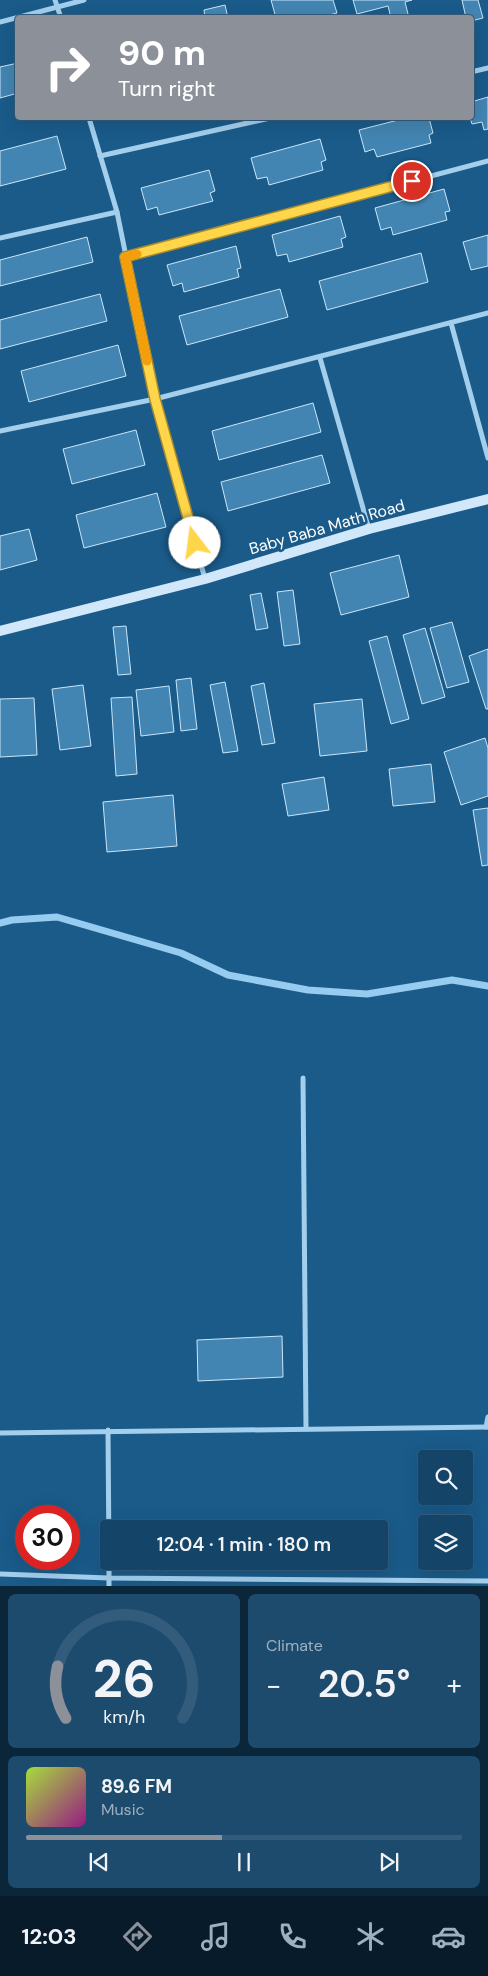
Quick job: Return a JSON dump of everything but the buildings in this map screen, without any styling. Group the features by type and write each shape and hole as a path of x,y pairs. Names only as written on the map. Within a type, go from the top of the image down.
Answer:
{"street":[{"path":"55,0 60,15"},
{"path":"27,15 84,0"},
{"path":"0,22 15,18"},
{"path":"474,71 488,68"},
{"path":"90,120 117,212 155,399 205,580"},
{"path":"100,156 261,120"},
{"path":"125,257 488,160"},
{"path":"0,238 117,212"},
{"path":"0,431 155,399 320,358 488,313"},
{"path":"451,323 488,458"},
{"path":"320,358 369,529"},
{"name":"Baby Baba Math Road","path":"0,631 205,580 369,529 488,498"},
{"path":"304,1078 306,1428"},
{"path":"0,1433 108,1430 487,1427 488,1417"},
{"path":"108,1430 109,1520"},
{"path":"109,1570 109,1586"},
{"path":"0,1574 109,1578 488,1581"}],"waterway":[{"path":"0,923 12,920 57,917 181,953 228,975 308,990 367,994 452,980 488,986"}],"slow traffic":[{"path":"137,254 125,257 147,361"}],"route":[{"path":"195,543 155,399 125,257 412,181"}]}
